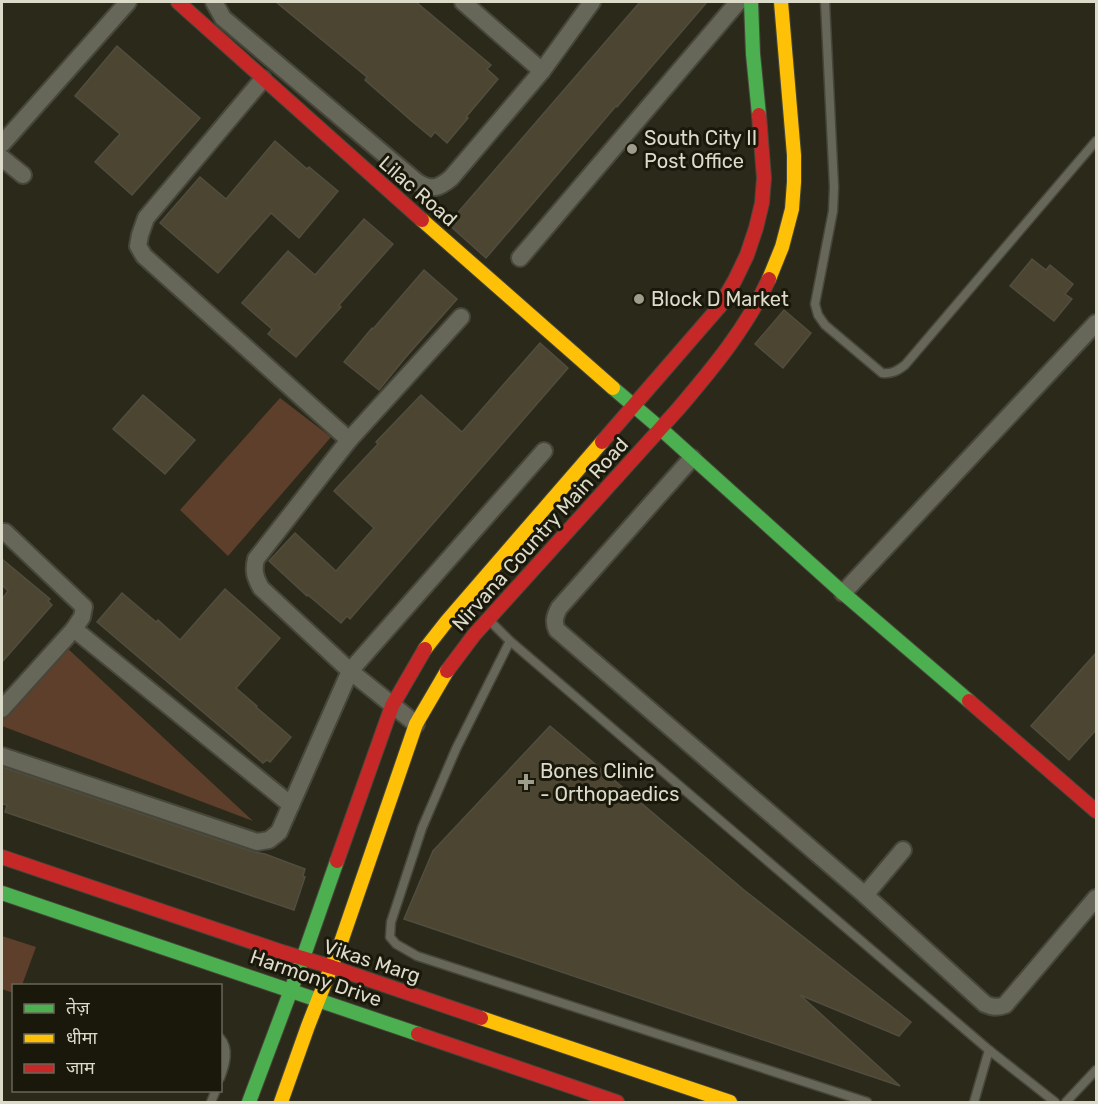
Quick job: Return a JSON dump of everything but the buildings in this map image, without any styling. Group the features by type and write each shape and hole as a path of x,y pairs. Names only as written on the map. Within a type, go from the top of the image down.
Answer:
{"street":[{"path":"5,135 128,2"},
{"name":"Lilac Road","path":"178,2 843,593 1096,811"},
{"path":"214,2 223,18 400,167 424,186 435,188 451,178 542,71 592,2"},
{"path":"464,2 542,71"},
{"path":"520,258 738,2"},
{"name":"Nirvana Country Main Road","path":"249,1102 303,958 392,706 426,646 720,306 747,255 762,203 764,178 753,54 751,2"},
{"name":"Nirvana Country Main Road","path":"281,1102 332,967 416,724 451,664 520,582 661,429 722,357 762,294 775,266 792,208 795,178 783,52 781,2"},
{"path":"264,80 146,218 138,246 144,256 349,440"},
{"path":"2,158 23,176"},
{"path":"416,724 350,671 261,588 254,576 254,568 256,559 349,440 461,317"},
{"path":"843,593 1096,323"},
{"path":"2,756 256,842 269,840 279,832 350,671 544,451"},
{"path":"692,458 559,608 554,624 557,630 865,895 985,1004 998,1008 1005,1005 1096,898"},
{"path":"2,532 5,532 84,607 82,617 74,629 2,709"},
{"path":"74,629 291,806"},
{"path":"865,895 903,850"},
{"name":"Vikas Marg","path":"2,856 332,967 677,1089 730,1102"},
{"name":"Harmony Drive","path":"2,893 617,1102"}],"lane":[{"path":"825,2 834,187 833,211 815,304 818,315 825,325 882,373 898,371 905,365 1096,141"},
{"path":"488,620 989,1050 1055,1102"},
{"path":"510,641 456,749 422,828 391,922 390,937 396,944 417,956 867,1102"},
{"path":"222,1040 225,1042 226,1058 222,1071"},
{"path":"974,1102 989,1050"},
{"path":"1066,1102 1096,1070"}],"shaded area":[{"path":"280,398 331,437 228,556 180,510"},
{"path":"66,647 253,821 2,726 2,718"},
{"path":"2,936 36,947 22,984 12,984 12,993 2,989"}],"traffic: fast":[{"path":"751,2 759,115"},
{"path":"613,388 843,593 969,701"},
{"path":"249,1102 337,861"},
{"path":"2,893 418,1034"}],"traffic: slow":[{"path":"769,279 782,247 792,209 794,182 794,155 781,2"},
{"path":"422,220 613,388"},
{"path":"425,649 602,442"},
{"path":"281,1102 341,942 416,724 447,671"},
{"path":"481,1018 730,1102"}],"traffic: jam":[{"path":"178,2 422,220"},
{"path":"602,442 720,306 735,280 747,255 762,203 764,178 759,115"},
{"path":"447,671 474,635 704,378 740,330 769,279"},
{"path":"337,861 392,706 425,649"},
{"path":"969,701 1096,811"},
{"path":"2,857 481,1018"},
{"path":"418,1034 617,1102"}],"place":[{"name":"South City II Post Office","path":"632,149"},
{"name":"Block D Market","path":"639,299"},
{"name":"Bones Clinic - Orthopaedics","path":"526,782"}]}
